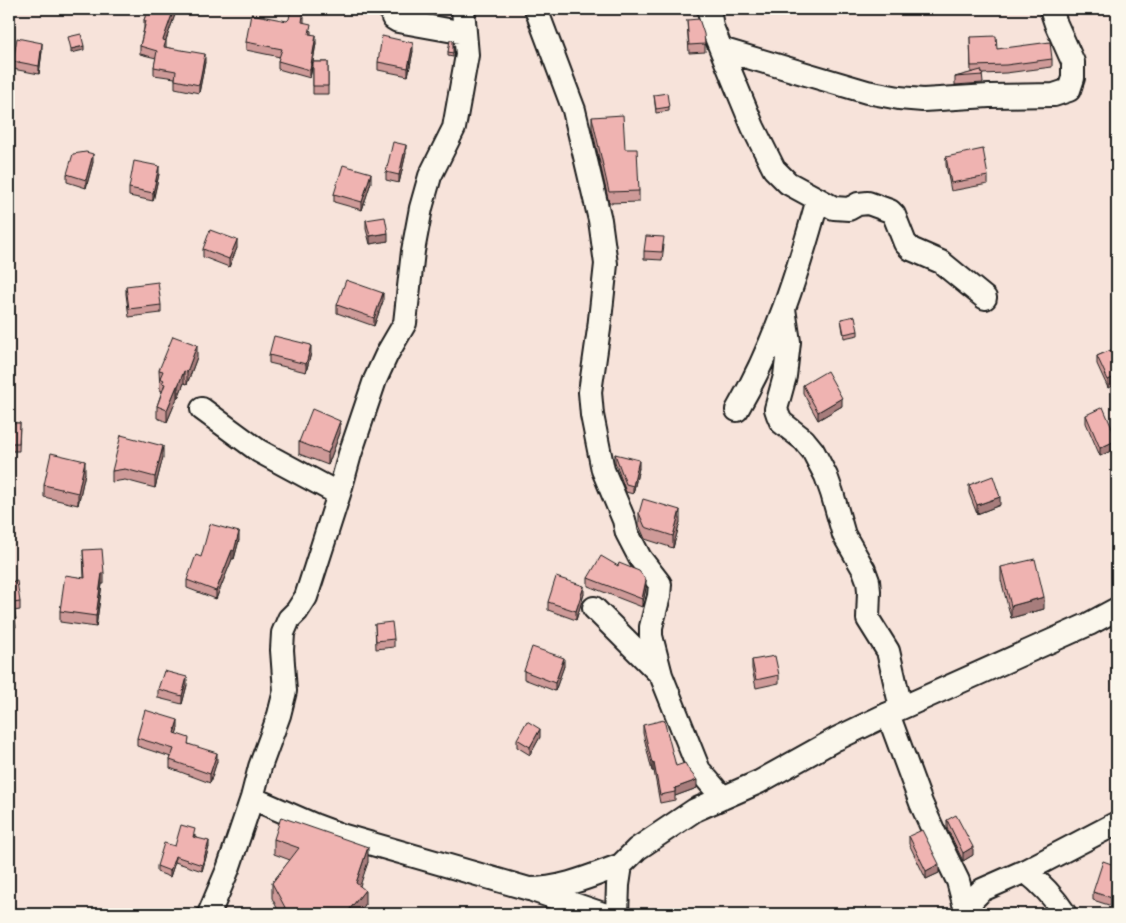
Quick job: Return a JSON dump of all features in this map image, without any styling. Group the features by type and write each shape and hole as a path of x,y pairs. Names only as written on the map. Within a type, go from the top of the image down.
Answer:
{"street":[{"path":"390,9 393,18 398,21 465,33"},
{"path":"209,914 228,869 252,798 260,767 279,715 285,692 282,650 283,634 290,619 306,597 375,380 387,354 406,324 413,251 421,208 430,176 454,128 467,55 463,9"},
{"path":"536,9 574,110 600,220 606,264 590,392 592,415 603,470 640,558 660,584 660,596 651,627 651,636 662,675 699,770 723,798"},
{"path":"709,9 712,27 753,127 774,169 788,183 834,208 849,209 858,204 868,203 890,211 905,243 911,249 940,262 985,298"},
{"path":"721,49 776,64 843,86 899,98 923,100 1054,95 1068,90 1073,78 1073,62 1051,9"},
{"path":"776,409 736,410 754,380 784,309 818,199"},
{"path":"784,309 789,342 785,376 776,409 781,422 804,440 813,451 826,476 844,535 866,575 869,591 868,619 888,651 895,711 930,825 958,881 966,913"},
{"path":"202,410 259,451 339,494"},
{"path":"594,608 662,675"},
{"path":"529,889 558,887 621,865 637,849 695,810 759,782 836,739 1071,632 1117,609"},
{"path":"252,798 314,825 341,834 529,889 603,914"},
{"path":"966,913 973,899 982,890 1025,871 1117,823"},
{"path":"617,914 621,865"},
{"path":"1025,871 1042,884 1065,914"}],"building":[{"path":"148,9 174,9 163,40 166,41 164,47 205,54 199,85 175,80 176,71 154,67 157,51 140,46 146,21 144,20"},
{"path":"291,9 304,9 302,22 311,24 309,34 316,35 310,70 278,61 282,49 246,42 251,14 287,21"},
{"path":"699,19 705,44 689,45 687,20"},
{"path":"81,34 84,46 71,49 68,37"},
{"path":"382,36 413,43 408,68 378,62"},
{"path":"996,36 997,49 1050,42 1052,59 1006,65 971,66 970,37"},
{"path":"17,38 42,43 39,66 13,61"},
{"path":"450,40 453,40 453,53 448,52"},
{"path":"313,62 328,62 328,86 313,86"},
{"path":"981,70 983,75 955,77"},
{"path":"667,93 669,107 656,109 654,95"},
{"path":"623,115 625,149 637,149 639,191 609,192 592,117"},
{"path":"393,142 406,145 399,175 386,172"},
{"path":"983,149 988,176 951,183 946,157"},
{"path":"86,152 93,154 86,180 67,174 73,154"},
{"path":"134,161 159,166 153,193 129,188"},
{"path":"343,165 371,173 362,202 334,194"},
{"path":"11,166 13,178 9,188 9,167"},
{"path":"385,217 388,233 370,236 366,220"},
{"path":"210,230 237,240 229,259 203,249"},
{"path":"646,236 664,237 662,252 644,251"},
{"path":"346,280 383,293 374,318 337,305"},
{"path":"158,282 161,305 129,309 126,286"},
{"path":"855,316 858,331 844,334 841,319"},
{"path":"173,336 197,345 187,372 184,371 167,410 157,406 165,384 162,383 164,380 160,378 163,371 159,370"},
{"path":"274,336 311,345 306,364 269,355"},
{"path":"1116,348 1117,376 1108,380 1097,356"},
{"path":"827,371 842,398 818,412 803,385"},
{"path":"1103,407 1117,440 1100,448 1086,415"},
{"path":"312,409 340,421 328,453 299,442"},
{"path":"9,423 20,423 19,443 9,443"},
{"path":"121,435 163,446 155,477 125,469 112,471"},
{"path":"51,453 85,461 78,493 44,485"},
{"path":"615,454 639,460 633,486 626,484"},
{"path":"993,476 1000,497 977,505 969,485"},
{"path":"643,499 680,510 673,536 645,527 639,513"},
{"path":"210,524 239,532 234,551 232,550 216,591 187,580 196,555 201,557"},
{"path":"102,549 104,573 102,573 96,616 60,611 65,575 85,578 83,550"},
{"path":"601,556 618,566 619,563 639,571 646,580 642,599 588,578"},
{"path":"1035,559 1044,597 1011,606 1001,567"},
{"path":"556,577 584,586 576,611 548,602"},
{"path":"17,581 20,602 13,603 16,619 9,620 9,582"},
{"path":"392,622 394,639 376,641 375,624"},
{"path":"532,647 564,658 555,683 524,671"},
{"path":"775,656 779,675 756,680 752,660"},
{"path":"164,671 187,677 182,696 158,689"},
{"path":"145,710 178,720 174,733 189,738 188,744 217,753 210,774 170,760 174,749 137,738"},
{"path":"664,720 676,766 685,763 697,780 675,788 675,792 660,795 654,763 652,763 643,725"},
{"path":"527,721 540,729 530,747 517,739"},
{"path":"956,815 973,847 963,853 947,820"},
{"path":"281,817 368,847 356,883 365,890 349,910 354,914 287,914 272,883 299,848 274,839"},
{"path":"181,825 195,829 193,837 209,841 202,865 175,856 170,871 157,866 164,843 175,846"},
{"path":"922,830 939,864 926,871 909,836"},
{"path":"1103,861 1117,866 1117,891 1115,899 1093,892"}]}
